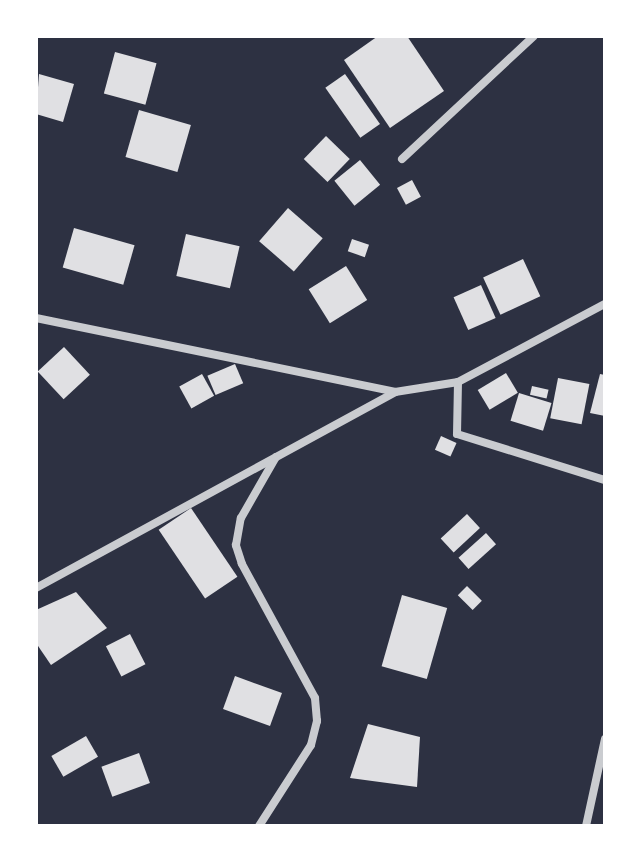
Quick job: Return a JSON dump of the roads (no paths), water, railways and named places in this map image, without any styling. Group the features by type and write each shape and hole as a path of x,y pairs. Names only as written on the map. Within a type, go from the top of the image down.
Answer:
{"street":[{"path":"402,159 534,36"},
{"path":"36,588 395,392 458,382 605,304"},
{"path":"36,318 395,392"},
{"path":"458,382 457,434 605,480"},
{"path":"259,826 311,745 317,721 315,698 242,564 236,545 241,518 276,457"},
{"path":"586,826 605,739"}]}
